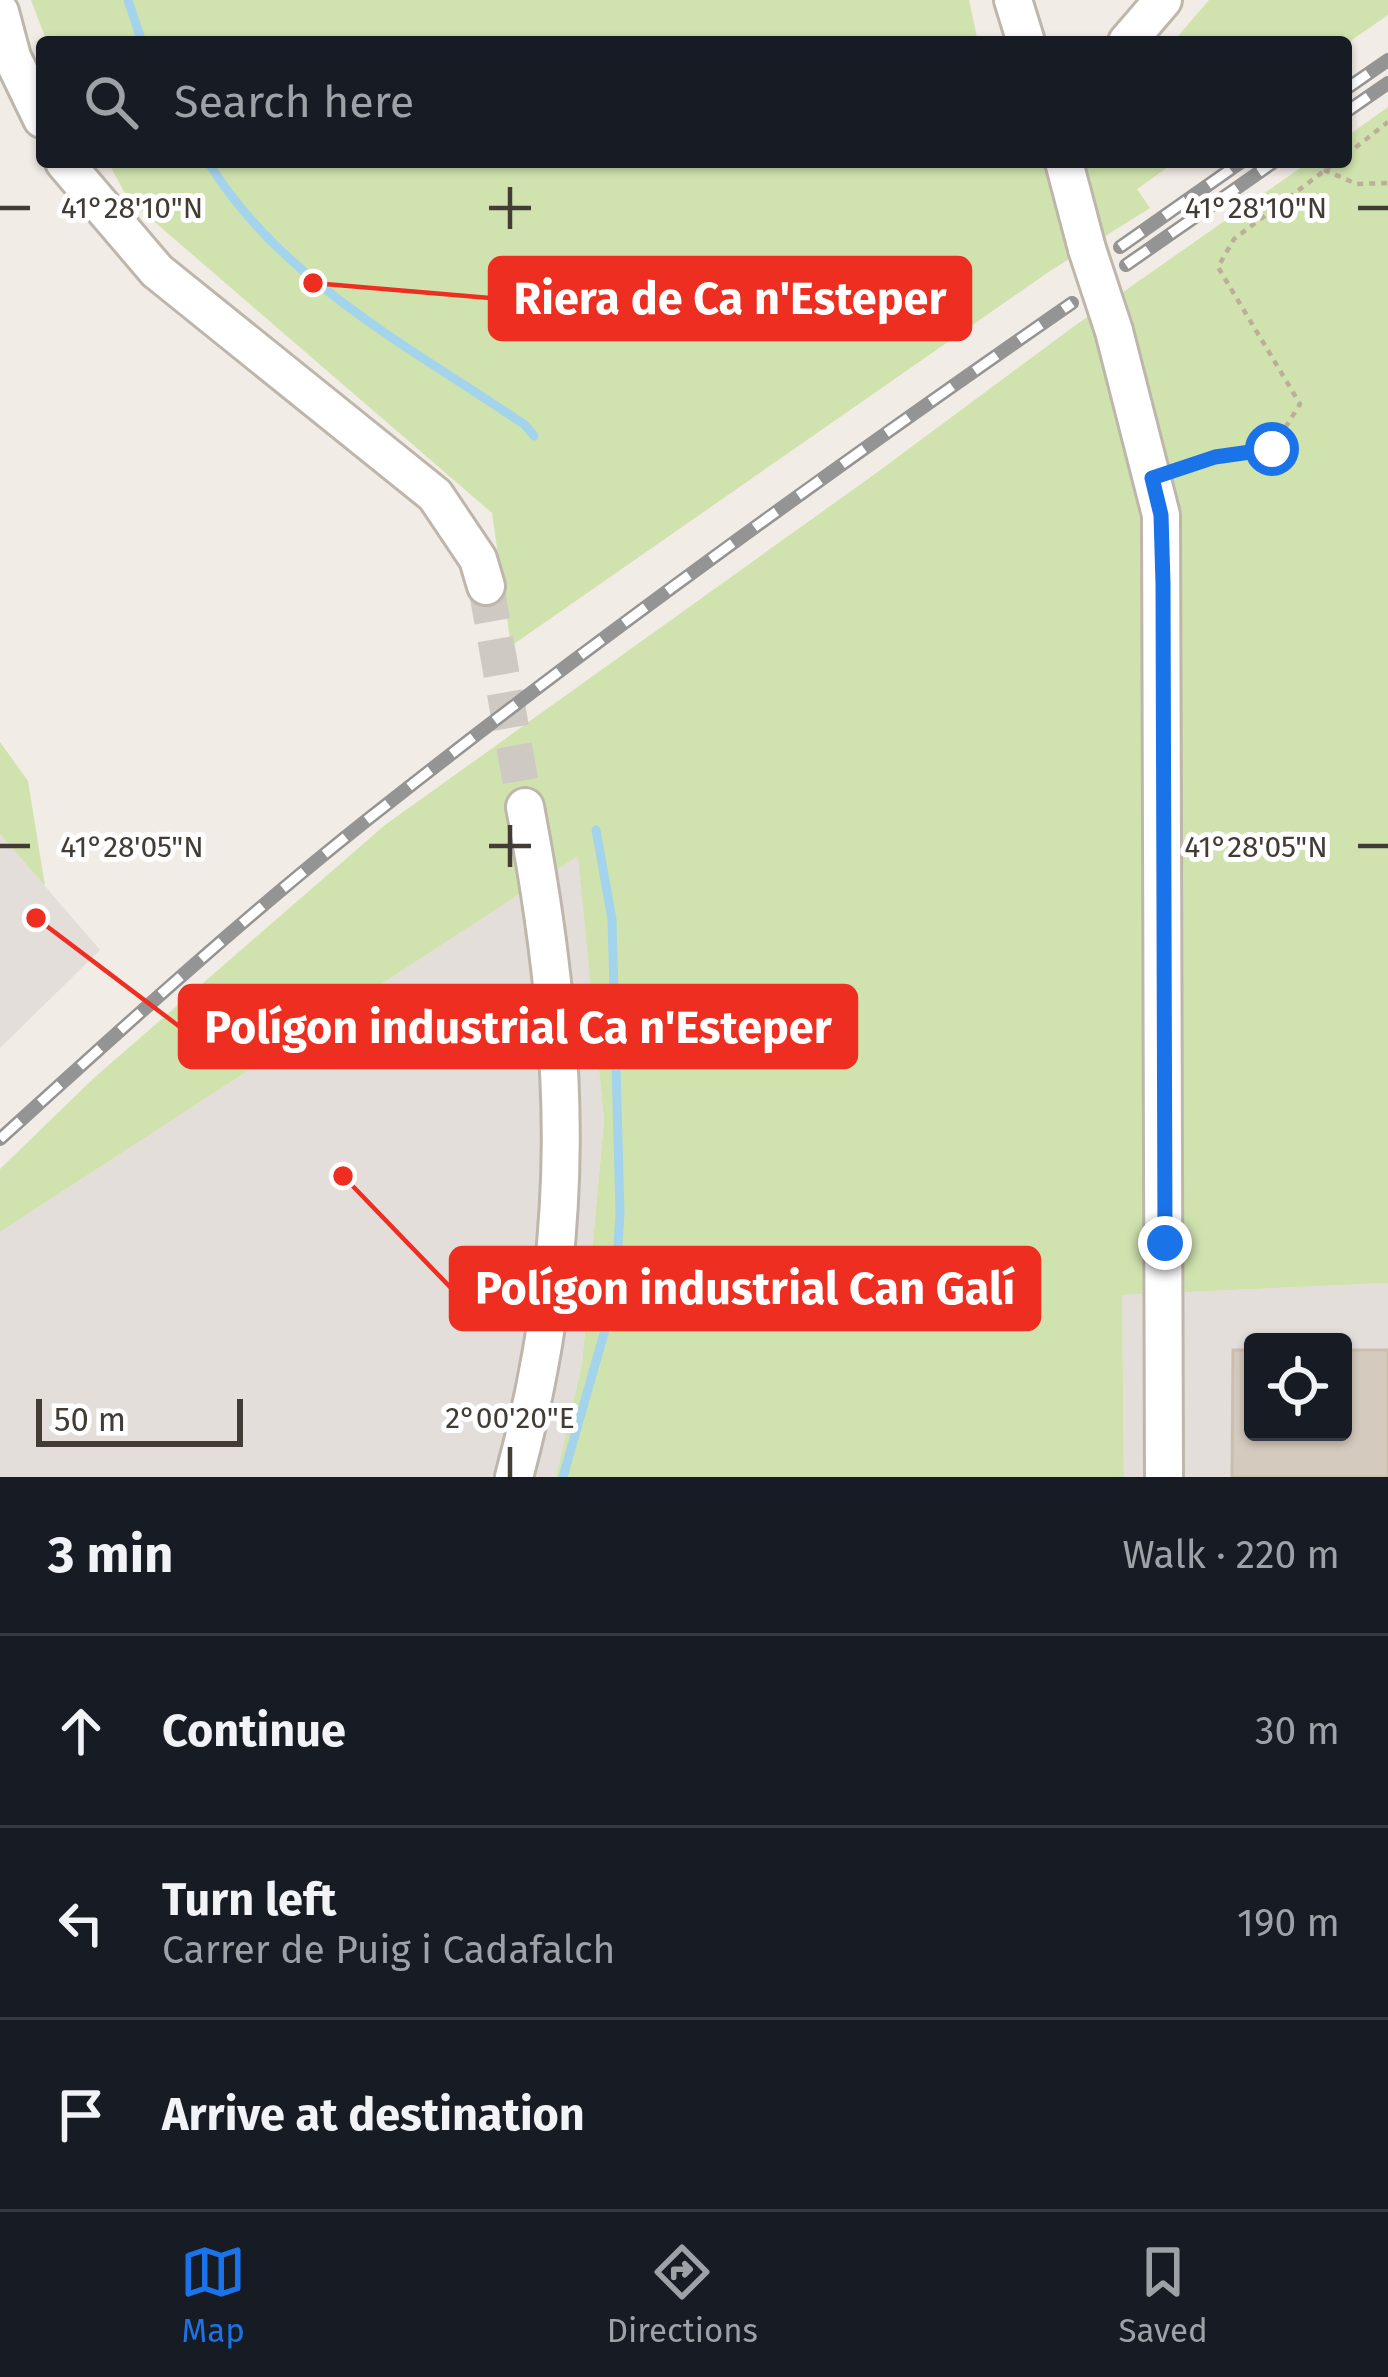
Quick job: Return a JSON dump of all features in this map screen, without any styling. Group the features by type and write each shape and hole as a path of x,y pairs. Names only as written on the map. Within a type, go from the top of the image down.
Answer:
{"street":[{"path":"1013,0 1024,36"},
{"path":"1132,36 1163,0"},
{"path":"0,11 12,58 36,107"},
{"path":"69,168 157,271 435,495 478,559 486,586"},
{"path":"1066,168 1161,515 1164,1477"},
{"path":"514,1477 538,1385 553,1300 562,1142 558,1016 525,807"}],"path":[{"path":"1352,150 1388,122"},
{"path":"1152,478 1215,457 1272,449 1300,404 1218,267 1234,239 1327,168"},
{"path":"1324,170 1357,184 1388,183"}],"shaded area":[{"path":"0,834 100,950 0,1048"},
{"path":"579,855 604,1120 582,1364 556,1477 0,1477 0,1232"},
{"path":"1388,1283 1388,1477 1124,1477 1122,1295"}],"green space":[{"path":"31,0 969,0 977,36 45,36"},
{"path":"1209,0 1388,0 1388,15 1352,40 1352,36 1178,36"},
{"path":"1388,107 1388,1283 1122,1295 1124,1477 556,1477 582,1364 604,1120 578,856 0,1232 0,1169 95,1077 385,825 1300,168 1352,168 1352,133"},
{"path":"111,168 1167,168 1137,189 1150,208 1050,271 511,646 492,513 128,199"},
{"path":"0,742 28,781 45,886 0,834"}],"building":[{"path":"1233,1350 1244,1350 1244,1441 1352,1441 1352,1350 1388,1350 1388,1477 1232,1477"}],"waterway":[{"path":"128,0 140,36"},
{"path":"212,168 272,242 311,277 394,339 525,425 534,436"},
{"path":"563,1477 615,1295 620,1213 612,919 596,830"}],"tunnel":[{"path":"486,586 525,807"}],"railway":[{"path":"1352,85 1388,60"},
{"path":"1352,108 1388,83"},
{"path":"1120,247 1232,168"},
{"path":"1126,265 1265,168"},
{"path":"0,1139 241,924 391,801 728,547 1072,303"}],"place":[{"name":"Riera de Ca n'Esteper","path":"313,283"},
{"name":"Polígon industrial Ca n'Esteper","path":"36,918"},
{"name":"Polígon industrial Can Galí","path":"343,1176"}],"route":[{"path":"1165,1243 1163,584 1161,515 1152,478 1215,457 1272,449"}]}
